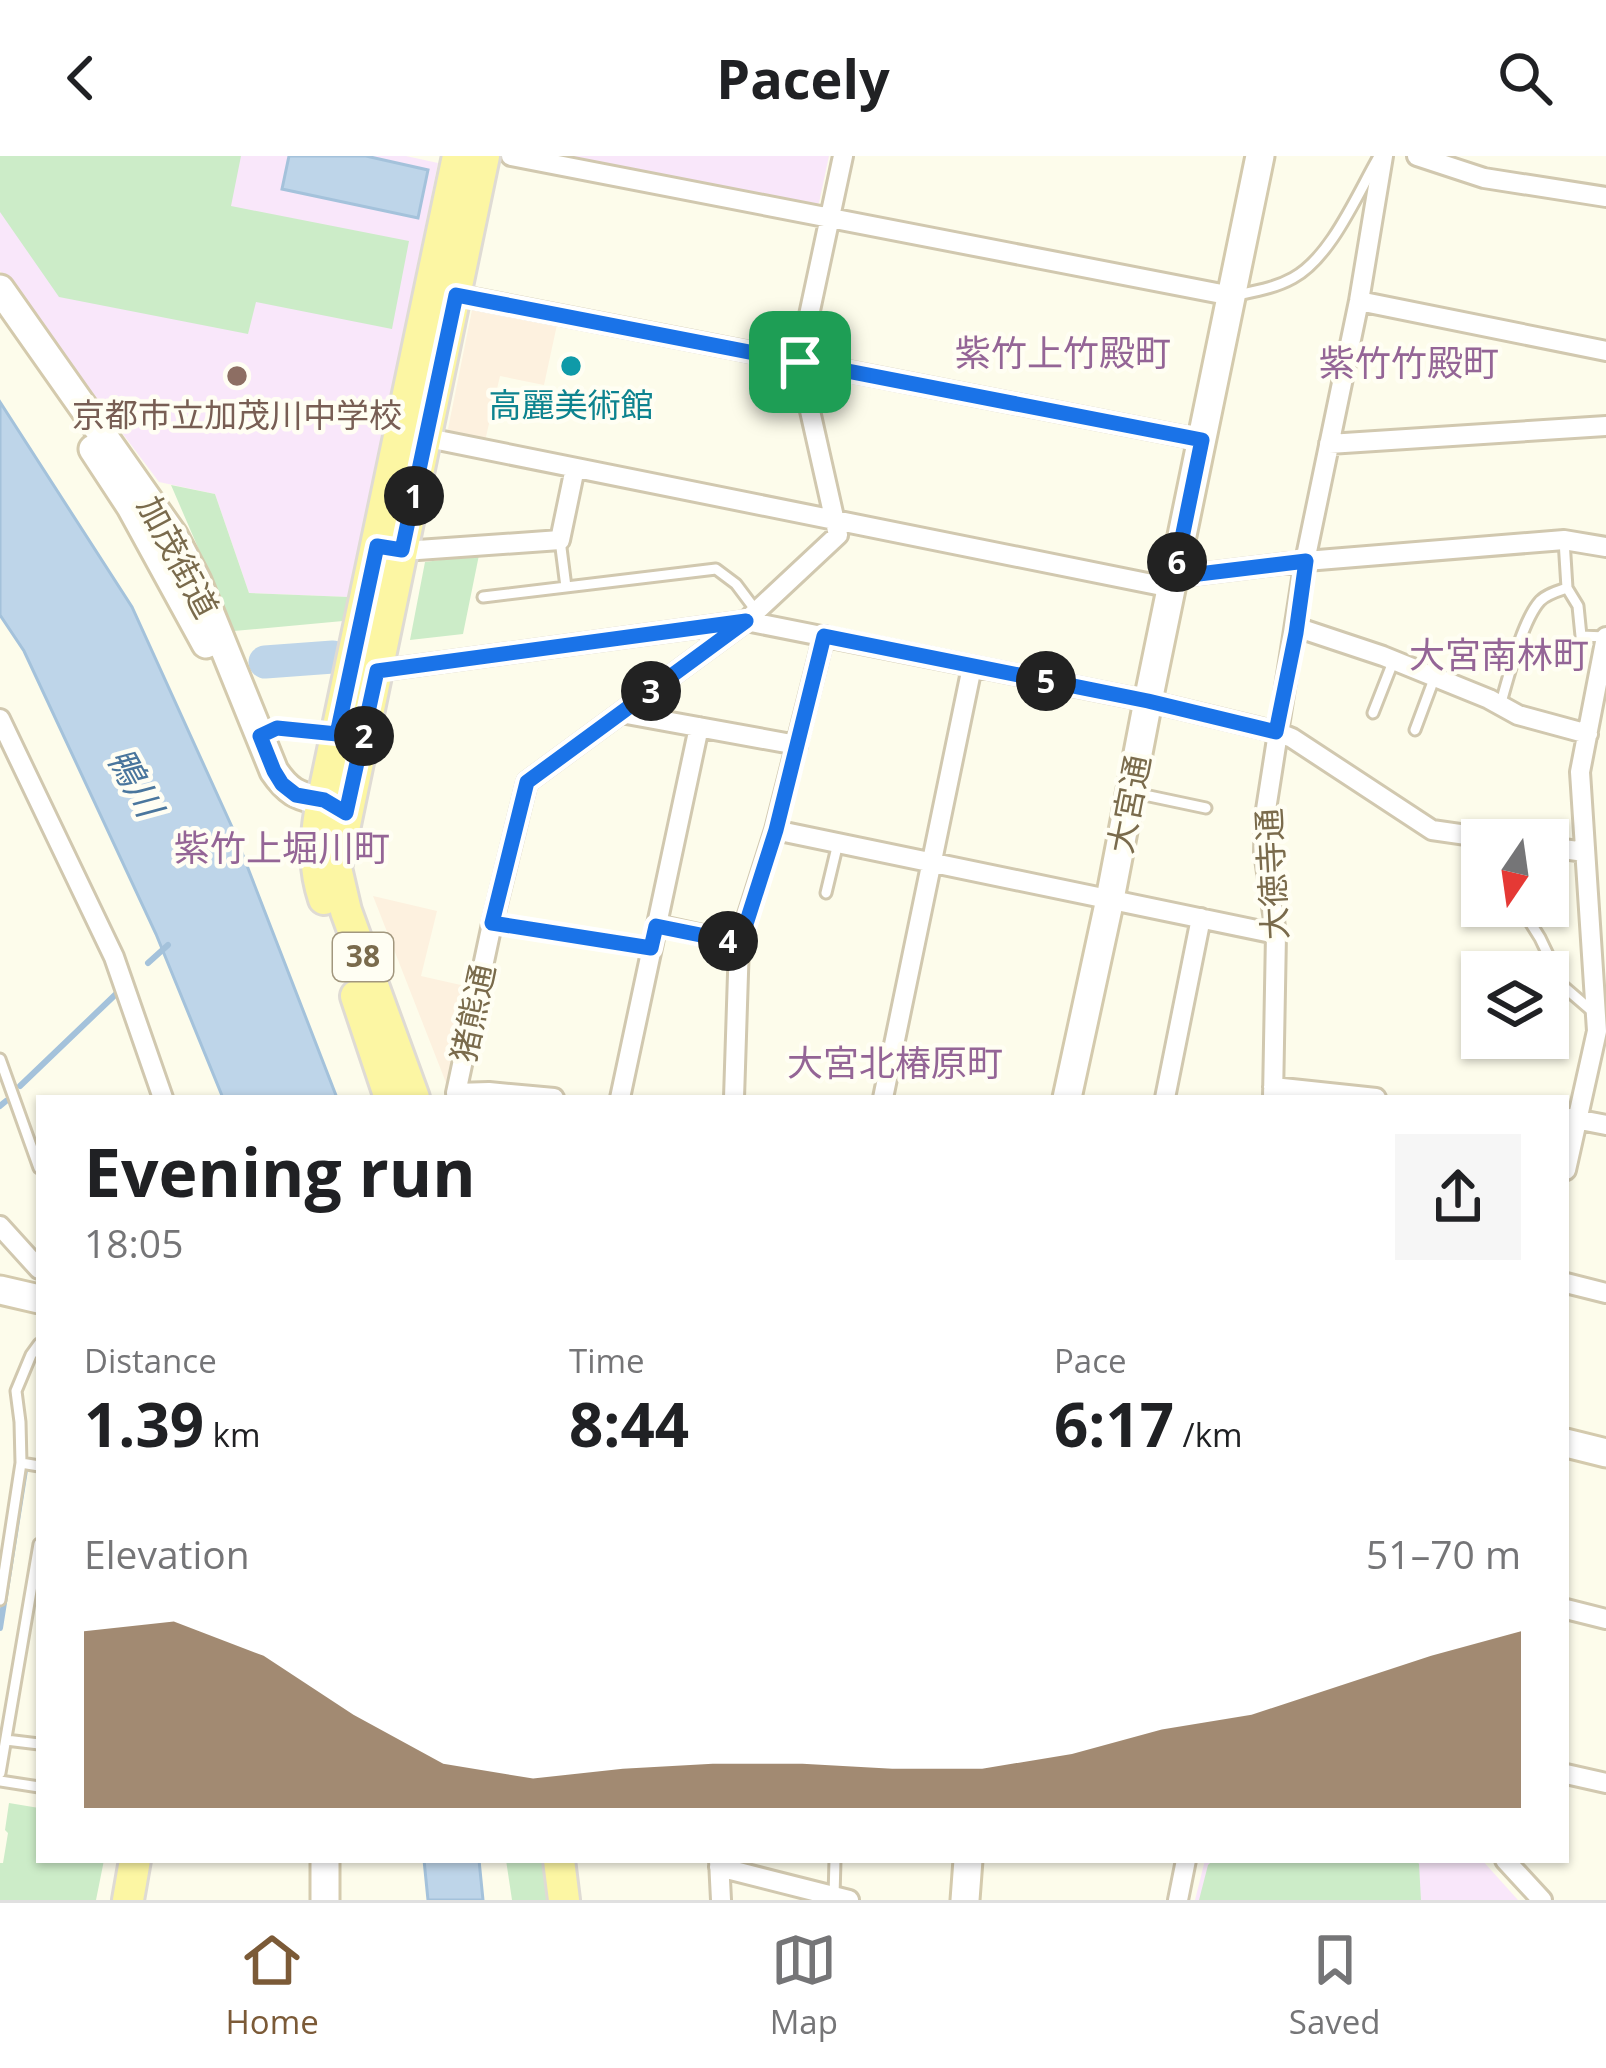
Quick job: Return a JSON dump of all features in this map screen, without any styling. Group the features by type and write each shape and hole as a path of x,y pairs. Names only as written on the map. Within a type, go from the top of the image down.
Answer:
{"main road":[{"name":"38","path":"443,292 458,156"},
{"name":"38","path":"413,1095 346,911 330,808 337,734 390,548 443,292 484,156"},
{"name":"38","path":"389,1095 318,879 315,847 377,671 390,548"},
{"path":"128,1900 135,1863"},
{"path":"560,1863 564,1900"}],"street":[{"path":"511,156 1232,296"},
{"path":"833,520 800,362 842,156"},
{"name":"大宮通","path":"1068,1095 1260,156"},
{"name":"大徳寺通","path":"1273,1093 1276,934 1264,834 1276,732 1359,301 1381,156"},
{"path":"1417,156 1484,178 1606,197"},
{"name":"加茂街道","path":"0,289 173,535 282,784 330,808"},
{"path":"443,292 1202,440"},
{"path":"1359,301 1606,352"},
{"name":"加茂街道","path":"0,318 56,392 131,507 216,663 275,790 294,805 330,808"},
{"path":"1329,444 1606,426"},
{"path":"413,435 833,520 1173,582 1306,561 1564,541 1606,547"},
{"path":"390,548 560,540 575,468"},
{"name":"猪熊通","path":"457,1095 527,782 752,616 838,535 833,520"},
{"path":"377,671 752,616 824,636 1148,701 1276,732 1432,830 1461,836"},
{"path":"1296,627 1394,661 1518,715 1588,734"},
{"path":"734,1095 740,943 776,830 824,636"},
{"path":"1606,637 1580,772 1597,1031 1572,1118 1606,1125"},
{"path":"884,1095 972,667"},
{"path":"620,713 797,745"},
{"path":"0,719 115,957 162,1095"},
{"path":"621,1095 699,728"},
{"path":"1582,792 1606,797"},
{"path":"776,830 1276,934"},
{"path":"1569,850 1585,852"},
{"path":"1166,1095 1201,918"},
{"path":"656,926 740,943"},
{"path":"1273,1093 1314,1095"},
{"path":"457,1095 522,1095"},
{"path":"0,1226 36,1266"},
{"path":"1569,1284 1606,1293"},
{"path":"0,1291 36,1299"},
{"path":"1569,1445 1606,1453"},
{"path":"1569,1611 1606,1619"},
{"path":"1569,1775 1606,1783"},
{"path":"325,1863 325,1900"},
{"path":"721,1900 719,1863 842,1898"},
{"path":"965,1900 968,1863"},
{"path":"1178,1900 1185,1863"},
{"path":"1508,1863 1542,1900"}],"lane":[{"path":"1232,296 1298,276 1339,227 1381,156"},
{"path":"560,540 566,587"},
{"path":"1564,541 1567,588 1578,606 1581,636 1606,637"},
{"path":"483,597 716,569 736,584 752,616"},
{"path":"1500,706 1515,656 1542,598 1567,588"},
{"path":"1373,712 1394,661"},
{"path":"1415,730 1434,678"},
{"path":"260,736 277,728 337,734"},
{"path":"1131,792 1206,808"},
{"path":"826,892 838,843"},
{"path":"492,923 651,948"},
{"path":"1533,927 1563,986 1596,1014"},
{"path":"0,1060 36,1160"},
{"path":"0,1600 20,1462 16,1391 36,1348"},
{"path":"20,1462 36,1465"},
{"path":"36,1562 0,1777 36,1786"},
{"path":"6,1740 36,1744"},
{"path":"836,1863 842,1898"}],"shaded area":[{"name":"京都市立加茂川中学校","path":"0,156 406,156 438,163 349,597 249,593 215,494 159,482 0,271"},
{"path":"559,156 829,156 819,203 812,207"},
{"path":"473,305 558,320 544,385 500,376 485,441 447,434"},
{"path":"373,896 437,911 421,976 474,988 451,1095"},
{"path":"1204,1863 1485,1863 1518,1900 1195,1900"}],"green space":[{"path":"0,156 241,156 231,206 409,241 392,329 256,302 248,334 59,297 0,212"},
{"path":"171,485 215,494 249,593 349,597 343,621 234,631"},
{"path":"479,555 463,634 410,640 425,562"},
{"path":"9,1803 36,1808 36,1863 103,1863 96,1900 0,1900"},
{"path":"506,1863 551,1863 555,1900 512,1900"},
{"path":"1418,1863 1421,1900 1199,1900 1208,1865"}],"water":[{"path":"289,156 366,156 428,170 418,218 282,189"},
{"name":"鴨川","path":"0,402 132,607 232,827 336,1095 222,1095 156,934 24,651 0,615"},
{"path":"424,1863 479,1863 483,1900 428,1900"}],"waterway":[{"path":"265,662 333,657"},
{"path":"148,963 168,945"},
{"path":"20,1086 116,994"},
{"path":"0,1106 6,1101"},
{"path":"0,1628 25,1470"}],"place":[{"name":"高麗美術館","path":"571,366"},
{"name":"京都市立加茂川中学校","path":"237,376"}],"district":[{"name":"紫竹上竹殿町","path":"1063,353"},
{"name":"紫竹竹殿町","path":"1409,363"},
{"name":"大宮南林町","path":"1499,655"},
{"name":"紫竹上堀川町","path":"282,848"},
{"name":"大宮北椿原町","path":"895,1063"}],"route":[{"path":"456,295 800,362 1202,440 1174,577 1306,561 1276,732 1148,701 824,636 776,830 740,943 656,926 651,948 492,923 527,782 746,621 377,671 346,813 324,800 296,795 282,784 260,736 277,728 337,734 377,546 402,550 456,295"}]}
